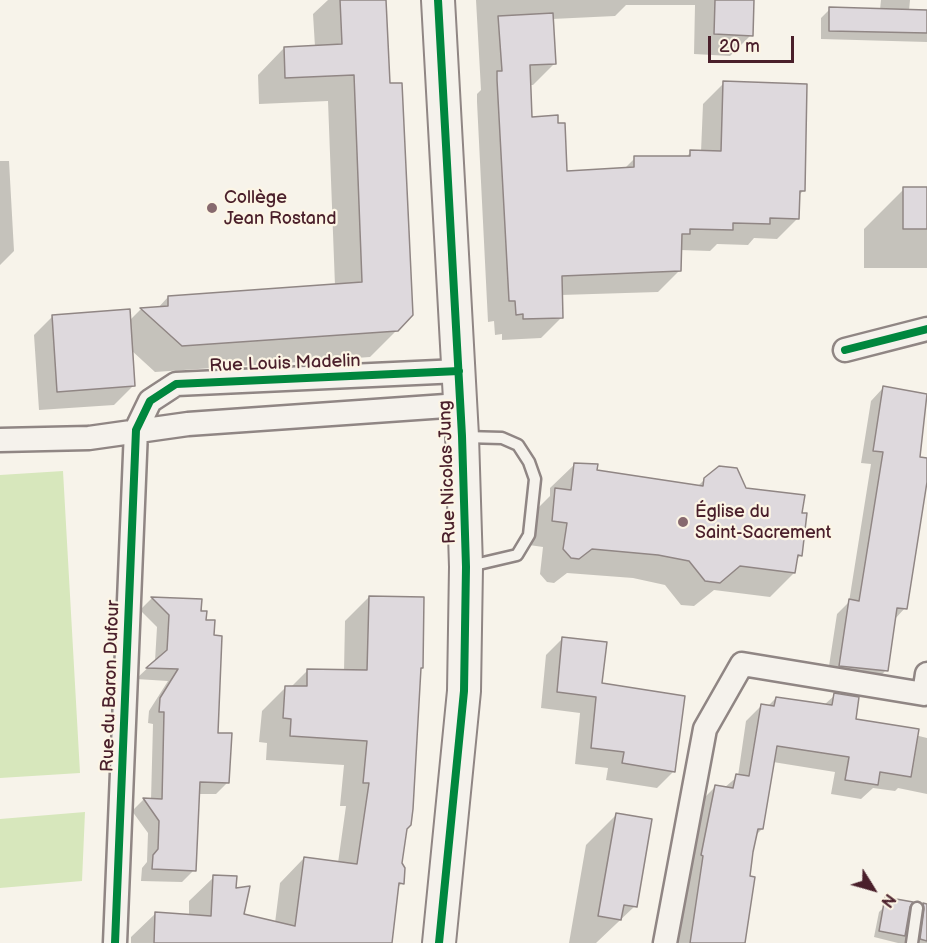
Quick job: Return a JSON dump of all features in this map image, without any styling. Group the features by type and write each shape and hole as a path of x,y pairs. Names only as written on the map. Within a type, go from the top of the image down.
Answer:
{"main road":[{"name":"Rue Nicolas Jung","path":"438,0 459,371 466,567 464,692 439,943"}],"street":[{"path":"845,350 927,329"},
{"name":"Rue Louis Madelin","path":"136,430 150,401 176,384 459,371"},
{"path":"0,440 89,438 136,430 460,405"},
{"name":"Rue du Baron Dufour","path":"116,943 136,430"},
{"path":"665,943 705,729 742,664 924,694 927,674"}],"lane":[{"path":"462,436 502,438 518,445 529,462 535,479 529,535 517,555 466,567"},
{"path":"912,943 917,908"}],"green space":[{"path":"63,471 80,773 0,778 0,475"},
{"path":"85,812 82,881 0,888 0,819"}],"building":[{"path":"340,0 386,0 390,83 402,83 413,315 398,331 182,346 140,308 168,306 168,296 362,282 354,75 285,78 284,47 342,44"},
{"path":"715,0 754,0 753,36 714,34"},
{"path":"829,7 927,10 927,33 829,31"},
{"path":"553,13 556,64 530,65 532,117 558,115 558,123 565,123 567,171 634,167 634,156 690,156 690,150 721,151 723,81 807,84 805,191 800,191 799,219 770,218 770,224 733,223 733,230 690,229 690,234 682,234 681,271 562,276 563,318 523,319 523,314 516,315 515,301 509,301 497,80 497,71 502,71 498,16"},
{"path":"903,187 927,187 927,229 903,229"},
{"path":"130,309 135,386 57,392 52,315"},
{"path":"883,386 927,394 920,457 927,458 927,482 907,609 897,608 888,671 839,666 849,599 859,601 883,452 873,451"},
{"name":"Église du Saint-Sacrement","path":"574,463 598,464 597,470 703,486 704,478 719,466 737,468 746,488 805,495 802,513 807,513 802,556 798,555 795,573 740,566 720,583 705,581 689,561 658,555 592,549 579,559 571,558 563,549 567,523 552,521 555,488 571,490"},
{"path":"369,596 424,597 423,668 421,668 413,809 411,825 407,829 402,863 405,868 404,884 399,883 392,943 154,943 155,912 211,916 213,875 237,876 236,888 250,886 244,914 295,926 304,857 357,864 369,783 363,783 367,741 290,736 291,719 283,718 285,686 307,686 307,669 367,670"},
{"path":"151,597 202,599 201,611 207,611 206,620 215,620 214,635 222,636 218,733 232,733 229,783 200,782 196,871 152,869 153,855 158,849 159,821 143,798 162,799 164,712 159,712 160,698 178,669 146,668 167,650 169,615"},
{"path":"562,637 607,642 602,683 685,696 675,772 622,763 624,752 591,748 596,697 557,692"},
{"path":"834,693 859,697 856,719 919,729 911,777 880,772 878,785 845,780 849,757 777,746 763,829 758,829 753,852 750,876 755,877 745,943 690,943 703,856 701,855 715,785 733,788 736,774 749,776 761,704 774,706 776,697 832,705"},
{"path":"616,813 652,819 637,907 624,905 621,920 598,916"},
{"path":"885,897 913,902 905,936 879,931"},
{"path":"923,903 927,904 927,941 920,939"}],"cycle path":[{"path":"438,0 462,436 466,567 464,691 439,943"},
{"path":"845,350 927,329"},
{"path":"115,943 136,430 150,401 176,384 459,371"}],"place":[{"name":"Collège Jean Rostand","path":"212,208"},
{"name":"Église du Saint-Sacrement","path":"683,522"}]}
